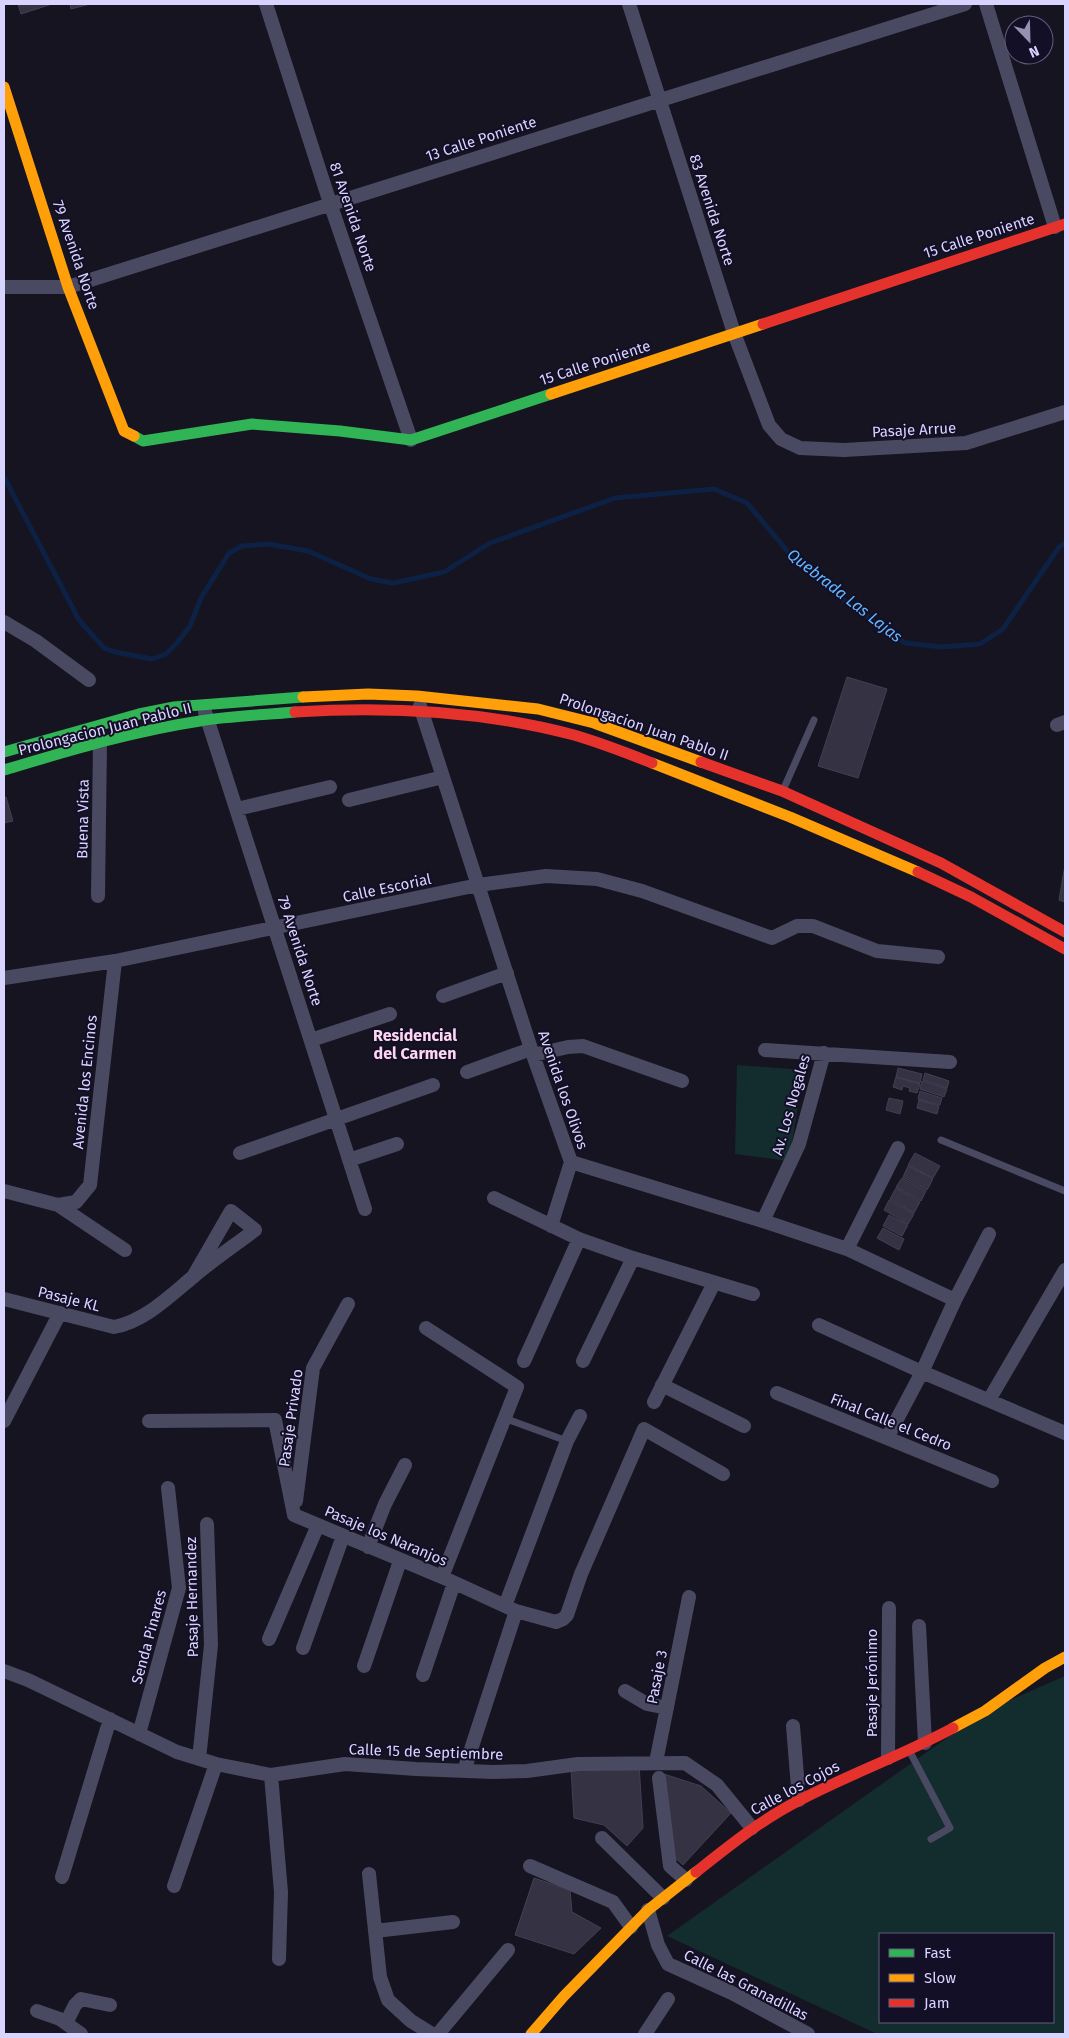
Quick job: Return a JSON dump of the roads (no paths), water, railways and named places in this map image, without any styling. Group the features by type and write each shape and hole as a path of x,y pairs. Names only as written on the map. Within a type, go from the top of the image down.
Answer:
{"main road":[{"name":"79 Avenida Norte","path":"4,87 68,287 124,431"},
{"name":"15 Calle Poniente","path":"124,431 143,441 252,424 340,431 411,440 1060,225"},
{"name":"Prolongacion Juan Pablo II","path":"4,752 139,714 174,707 292,697 368,694 417,696 518,706 560,713 782,791 941,864 1065,932"},
{"name":"Prolongacion Juan Pablo II","path":"4,770 100,742 162,727 208,720 351,709 422,712 524,724 592,741 821,828 959,891 1065,950"},
{"name":"Calle los Cojos","path":"531,2034 564,1996 648,1910 752,1828 799,1800 888,1758 925,1743 985,1711 1045,1668 1065,1657"}],"street":[{"name":"81 Avenida Norte","path":"266,4 330,203 411,440"},
{"name":"83 Avenida Norte","path":"629,4 734,333 768,426"},
{"name":"13 Calle Poniente","path":"4,287 68,287 965,4"},
{"path":"986,4 1060,225"},
{"name":"Pasaje Arrue","path":"768,426 781,439 800,448 844,450 966,443 1065,412"},
{"path":"4,622 36,641 88,680"},
{"name":"Avenida los Olivos","path":"417,696 532,1052 571,1162 847,1249 955,1300"},
{"name":"79 Avenida Norte","path":"202,704 365,1209"},
{"name":"Buena Vista","path":"98,896 100,742"},
{"path":"349,800 442,776"},
{"path":"237,810 330,787"},
{"name":"Calle Escorial","path":"4,978 115,961 478,886 546,876 597,879 642,891 772,938 797,926 813,926 877,951 938,956"},
{"name":"Avenida los Encinos","path":"58,1205 76,1202 90,1186 115,961"},
{"path":"442,996 506,973"},
{"path":"311,1040 390,1014"},
{"path":"467,1072 532,1052 583,1046 682,1081"},
{"path":"765,1050 950,1062"},
{"name":"Av. Los Nogales","path":"763,1221 799,1144 824,1053"},
{"path":"240,1153 433,1085"},
{"path":"349,1160 398,1144"},
{"path":"847,1249 898,1148"},
{"path":"550,1226 571,1162"},
{"path":"4,1191 58,1205 126,1250"},
{"path":"494,1198 579,1239 634,1258 753,1294"},
{"path":"231,1211 255,1230 247,1236 193,1277 231,1211"},
{"path":"887,1438 922,1372 955,1300 989,1234"},
{"path":"524,1361 579,1239"},
{"path":"583,1361 634,1258"},
{"path":"988,1400 1065,1270"},
{"name":"Pasaje KL","path":"4,1299 114,1327 127,1325 177,1292 193,1277"},
{"path":"654,1402 714,1283"},
{"name":"Pasaje Privado","path":"294,1514 313,1368 348,1304"},
{"path":"4,1421 60,1314"},
{"path":"819,1324 922,1372 1065,1433"},
{"path":"423,1675 448,1580 504,1418 517,1387 426,1328"},
{"path":"662,1385 744,1426"},
{"name":"Final Calle el Cedro","path":"776,1393 992,1481"},
{"path":"464,1771 510,1608 566,1441 580,1416"},
{"path":"149,1421 275,1420 294,1514"},
{"name":"Pasaje los Naranjos","path":"294,1514 510,1608 556,1622 563,1619 567,1614 582,1574 644,1429 723,1474"},
{"path":"368,1547 385,1504 405,1465"},
{"name":"Senda Pinares","path":"139,1734 179,1588 168,1488"},
{"name":"Pasaje Hernandez","path":"199,1758 211,1645 207,1524"},
{"path":"269,1639 318,1525"},
{"path":"303,1648 343,1536"},
{"path":"364,1666 400,1561"},
{"name":"Pasaje 3","path":"656,1762 689,1597"},
{"name":"Pasaje Jerónimo","path":"888,1758 889,1608"},
{"path":"919,1626 925,1743"},
{"name":"Calle 15 de Septiembre","path":"4,1671 28,1680 177,1752 216,1764 271,1776 345,1764 464,1771 527,1770 578,1764 685,1763 717,1785 752,1828"},
{"path":"625,1691 648,1704 667,1708"},
{"path":"62,1877 110,1719"},
{"path":"793,1726 799,1800"},
{"path":"174,1886 216,1764"},
{"path":"271,1776 281,1892 279,1959"},
{"path":"659,1778 670,1866 686,1880"},
{"path":"602,1838 663,1898"},
{"path":"530,1866 613,1902 631,1927"},
{"path":"369,1874 380,1977 388,2000 411,2021 432,2034"},
{"name":"Calle las Granadillas","path":"648,1910 658,1945 668,1964 732,1993 808,2034"},
{"path":"375,1931 453,1922"},
{"path":"438,2034 508,1950"},
{"path":"66,2023 75,2005 81,1999 110,2005"},
{"path":"646,2034 668,1999"},
{"path":"37,2011 66,2023 81,2034"}],"lane":[{"path":"782,791 814,720"},
{"path":"941,1140 1065,1191"},
{"path":"504,1418 566,1441"},
{"path":"908,1750 950,1828 930,1839"}],"waterway":[{"name":"Quebrada Las Lajas","path":"4,477 79,620 104,648 152,659 166,654 177,643 190,626 201,598 229,553 242,546 268,544 308,551 371,579 393,583 444,572 490,543 615,498 714,489 747,503 794,559 844,600 905,643 942,647 980,644 1003,629 1059,547 1065,543"}],"district":[{"name":"Residencial del Carmen","path":"415,1044"}]}
